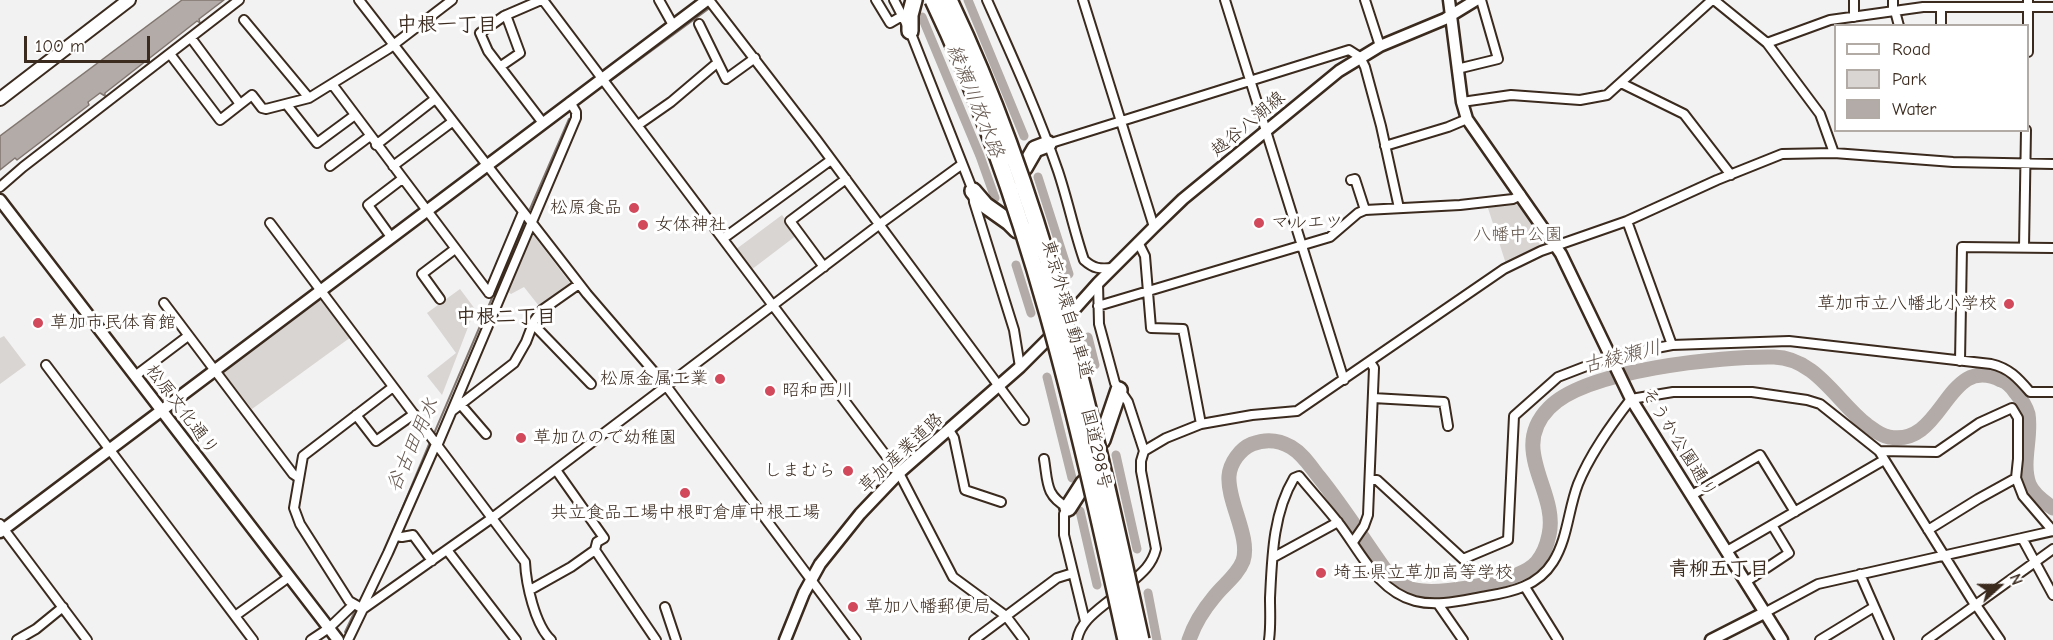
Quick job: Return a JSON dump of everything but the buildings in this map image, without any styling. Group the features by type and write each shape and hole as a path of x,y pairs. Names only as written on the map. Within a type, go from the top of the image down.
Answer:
{"highway":[{"path":"910,31 910,15 914,0"},
{"name":"国道298号","path":"926,0 983,135 1017,230 1048,339 1084,483 1119,640"},
{"name":"東京外環自動車道","path":"933,0 981,110 1027,240 1071,396 1126,640"},
{"name":"東京外環自動車道","path":"949,0 1004,131 1048,263 1093,427 1141,640"},
{"name":"国道298号","path":"956,0 990,79 1024,168 1071,314 1148,640"},
{"path":"1024,168 1035,149 1048,144"},
{"path":"973,191 986,205 1010,222 1017,230"},
{"path":"1102,440 1119,390"},
{"path":"1068,508 1084,483"}],"main road":[{"path":"0,99 129,0"}],"street":[{"path":"0,187 23,166 239,0"},
{"path":"358,0 579,284 667,387 856,640"},
{"path":"170,54 220,120 252,95 264,109 309,98 393,45 452,0"},
{"path":"543,123 488,51 480,33 506,15 542,0 742,261 900,473 953,577 1006,616 1024,640"},
{"path":"659,0 673,25"},
{"path":"87,640 1,528 110,450 708,0 755,58 880,224 1024,420"},
{"path":"876,0 890,23 902,16"},
{"path":"894,0 910,31 973,191 974,202 1014,330 1020,367"},
{"path":"987,0 1021,75 1059,172 1084,260 1092,267 1112,268"},
{"path":"1083,0 1154,227"},
{"path":"1225,0 1344,380"},
{"path":"1365,0 1380,46"},
{"name":"そうか公園通り","path":"1449,0 1457,69 1467,119 1556,245 1629,395 1782,640"},
{"name":"越谷八潮線","path":"1071,314 1112,268 1183,199 1339,71 1380,46 1451,15 1476,0"},
{"path":"1457,69 1498,59 1481,0"},
{"path":"1462,102 1511,94 1581,100 1606,95 1713,0 1767,43 1820,114 1834,153"},
{"path":"1854,0 1854,17"},
{"path":"1893,0 1898,24"},
{"path":"1767,43 1830,20 1943,4 2028,4 2053,7"},
{"path":"1941,24 1943,4"},
{"path":"2028,4 2028,24"},
{"path":"501,66 520,53 506,15"},
{"path":"244,20 309,98"},
{"path":"699,24 726,79 755,58"},
{"path":"190,38 240,104"},
{"path":"1048,144 1349,50 1360,57 1365,68 1399,208"},
{"path":"638,124 671,102 717,63"},
{"path":"1621,83 1684,114 1731,175"},
{"path":"332,84 489,293 523,212"},
{"path":"376,145 435,99"},
{"path":"348,640 452,412 576,118 576,112 570,102"},
{"path":"287,105 317,143 355,116"},
{"path":"1385,146 1467,119"},
{"path":"393,166 452,122"},
{"path":"2024,248 2026,132"},
{"path":"330,166 370,136"},
{"path":"1143,451 1166,438 1201,424 1252,415 1297,411 1504,269 1556,245 1627,221 1775,156 1834,153 1953,162 2053,164"},
{"path":"724,238 831,160"},
{"path":"363,609 492,518 880,224 962,165"},
{"path":"391,237 368,205 402,179"},
{"path":"824,267 790,221 846,179"},
{"path":"1351,180 1355,179 1365,210"},
{"path":"1098,306 1330,237 1358,213 1365,210 1492,202 1514,199 1521,195"},
{"name":"松原文化通り","path":"0,200 338,640"},
{"path":"1627,221 1672,345"},
{"path":"270,223 525,562 530,590 543,632 550,640"},
{"path":"1138,242 1145,256 1151,328 1183,329 1201,424"},
{"path":"1960,361 1962,247 2053,248"},
{"path":"440,299 422,274 455,249"},
{"path":"1077,640 1085,621 1149,567 1156,549 1141,471 1143,451 1131,408 1115,383 1099,324 1098,283"},
{"path":"452,412 514,363 542,310 579,284"},
{"path":"164,303 293,474 299,478"},
{"name":"草加産業道路","path":"785,640 812,579 843,533 900,473 999,387 1071,314"},
{"path":"533,324 591,384"},
{"path":"135,376 188,336"},
{"path":"1370,480 1377,480 1464,559 1508,540 1514,416 1558,376 1672,345 1789,341 1991,364 2006,369 2017,377 2030,392 2053,392"},
{"path":"1354,540 1364,526 1368,515 1374,368 1370,362"},
{"path":"46,365 253,640"},
{"path":"363,609 349,601 300,524 294,508 303,456 393,387"},
{"path":"1269,640 1274,557 1280,506 1294,478 1299,476 1354,540 1384,585 1400,596 1415,602 1438,604 1506,593 1525,587 1540,577 1552,562 1564,539 1578,485 1587,465 1629,395 1673,392 1752,392 1820,404 1879,451 1943,555 2000,640"},
{"path":"1373,398 1444,402 1448,426"},
{"path":"461,405 486,434"},
{"path":"1711,640 1818,584 2053,531 2023,496 2016,478 2018,418 2012,408 1979,423 1937,452 1879,451"},
{"path":"356,415 376,441 414,414"},
{"path":"949,430 954,438 965,490 1001,502"},
{"path":"1692,495 1760,455 1795,512"},
{"path":"1044,459 1052,496 1068,508 1064,514 1063,525 1085,621"},
{"path":"1727,550 1884,460"},
{"path":"530,590 571,567 595,550 597,542 604,538 556,470"},
{"path":"1928,530 1978,498 2016,478"},
{"path":"1274,557 1338,522"},
{"path":"1747,581 1789,554 1772,525"},
{"path":"396,536 413,535 432,561"},
{"path":"2022,538 2053,595"},
{"path":"1927,640 2053,549"},
{"path":"447,550 516,640"},
{"path":"595,550 656,640"},
{"path":"974,640 1056,578 1073,573"},
{"path":"1860,574 1888,640"},
{"path":"235,616 289,577"},
{"path":"1525,587 1558,640"},
{"path":"1438,604 1463,640"},
{"path":"311,640 329,628 353,605"},
{"path":"17,640 36,629 63,607"},
{"path":"665,607 676,640"},
{"path":"1820,640 1874,607"}],"green space":[{"name":"八幡中公園","path":"1520,202 1545,238 1544,245 1506,264 1487,205"},
{"path":"782,215 797,235 751,270 735,250"},
{"path":"532,233 570,283 539,306 524,287 511,294 507,291"},
{"path":"460,289 475,309 442,395 427,376 456,353 427,313"},
{"path":"320,298 324,299 351,337 252,409 223,372"},
{"path":"4,336 26,365 0,384 0,338"}],"water":[{"path":"182,0 224,0 199,19 200,23 197,21 105,93 105,96 100,93 88,102 89,105 17,160 15,158 0,170 0,136"}],"waterway":[{"name":"綾瀬川放水路","path":"968,0 1024,136"},
{"name":"谷古田用水","path":"609,82 711,7"},
{"name":"綾瀬川放水路","path":"922,17 995,198"},
{"name":"谷古田用水","path":"578,104 604,85"},
{"name":"谷古田用水","path":"530,209 569,119"},
{"name":"綾瀬川放水路","path":"1038,177 1069,274"},
{"name":"谷古田用水","path":"495,290 523,226"},
{"name":"綾瀬川放水路","path":"1016,265 1031,313"},
{"name":"谷古田用水","path":"433,436 492,298"},
{"name":"綾瀬川放水路","path":"1088,337 1095,365"},
{"name":"古綾瀬川","path":"1189,640 1196,623 1243,561 1244,542 1231,497 1229,476 1234,461 1248,446 1262,441 1272,441 1291,447 1299,453 1337,501 1388,574 1400,584 1423,591 1483,585 1528,569 1537,562 1544,550 1549,535 1550,519 1537,471 1533,439 1538,424 1549,408 1567,395 1592,384 1655,368 1751,357 1789,359 1814,373 1856,416 1880,434 1889,437 1907,437 1922,429 1956,389 1968,379 1983,375 2001,380 2013,389 2028,414 2026,467 2029,484 2036,494 2053,508"},
{"name":"綾瀬川放水路","path":"1047,377 1072,478"},
{"name":"谷古田用水","path":"359,603 386,547 430,442"},
{"name":"綾瀬川放水路","path":"1116,455 1137,549"},
{"name":"綾瀬川放水路","path":"1080,511 1097,585"},
{"name":"綾瀬川放水路","path":"1148,593 1157,640"},
{"name":"谷古田用水","path":"345,632 355,611"}],"place":[{"name":"松原食品","path":"634,208"},
{"name":"マルエツ","path":"1259,223"},
{"name":"女体神社","path":"643,225"},
{"name":"草加市立八幡北小学校","path":"2009,304"},
{"name":"草加市民体育館","path":"38,323"},
{"name":"松原金属工業","path":"720,379"},
{"name":"昭和西川","path":"770,391"},
{"name":"草加ひので幼稚園","path":"521,438"},
{"name":"しまむら","path":"848,471"},
{"name":"共立食品工場中根町倉庫中根工場","path":"685,493"},
{"name":"埼玉県立草加高等学校","path":"1321,573"},
{"name":"草加八幡郵便局","path":"853,607"}],"district":[{"name":"中根一丁目","path":"447,25"},
{"name":"中根二丁目","path":"506,317"},
{"name":"青柳五丁目","path":"1719,569"}]}
